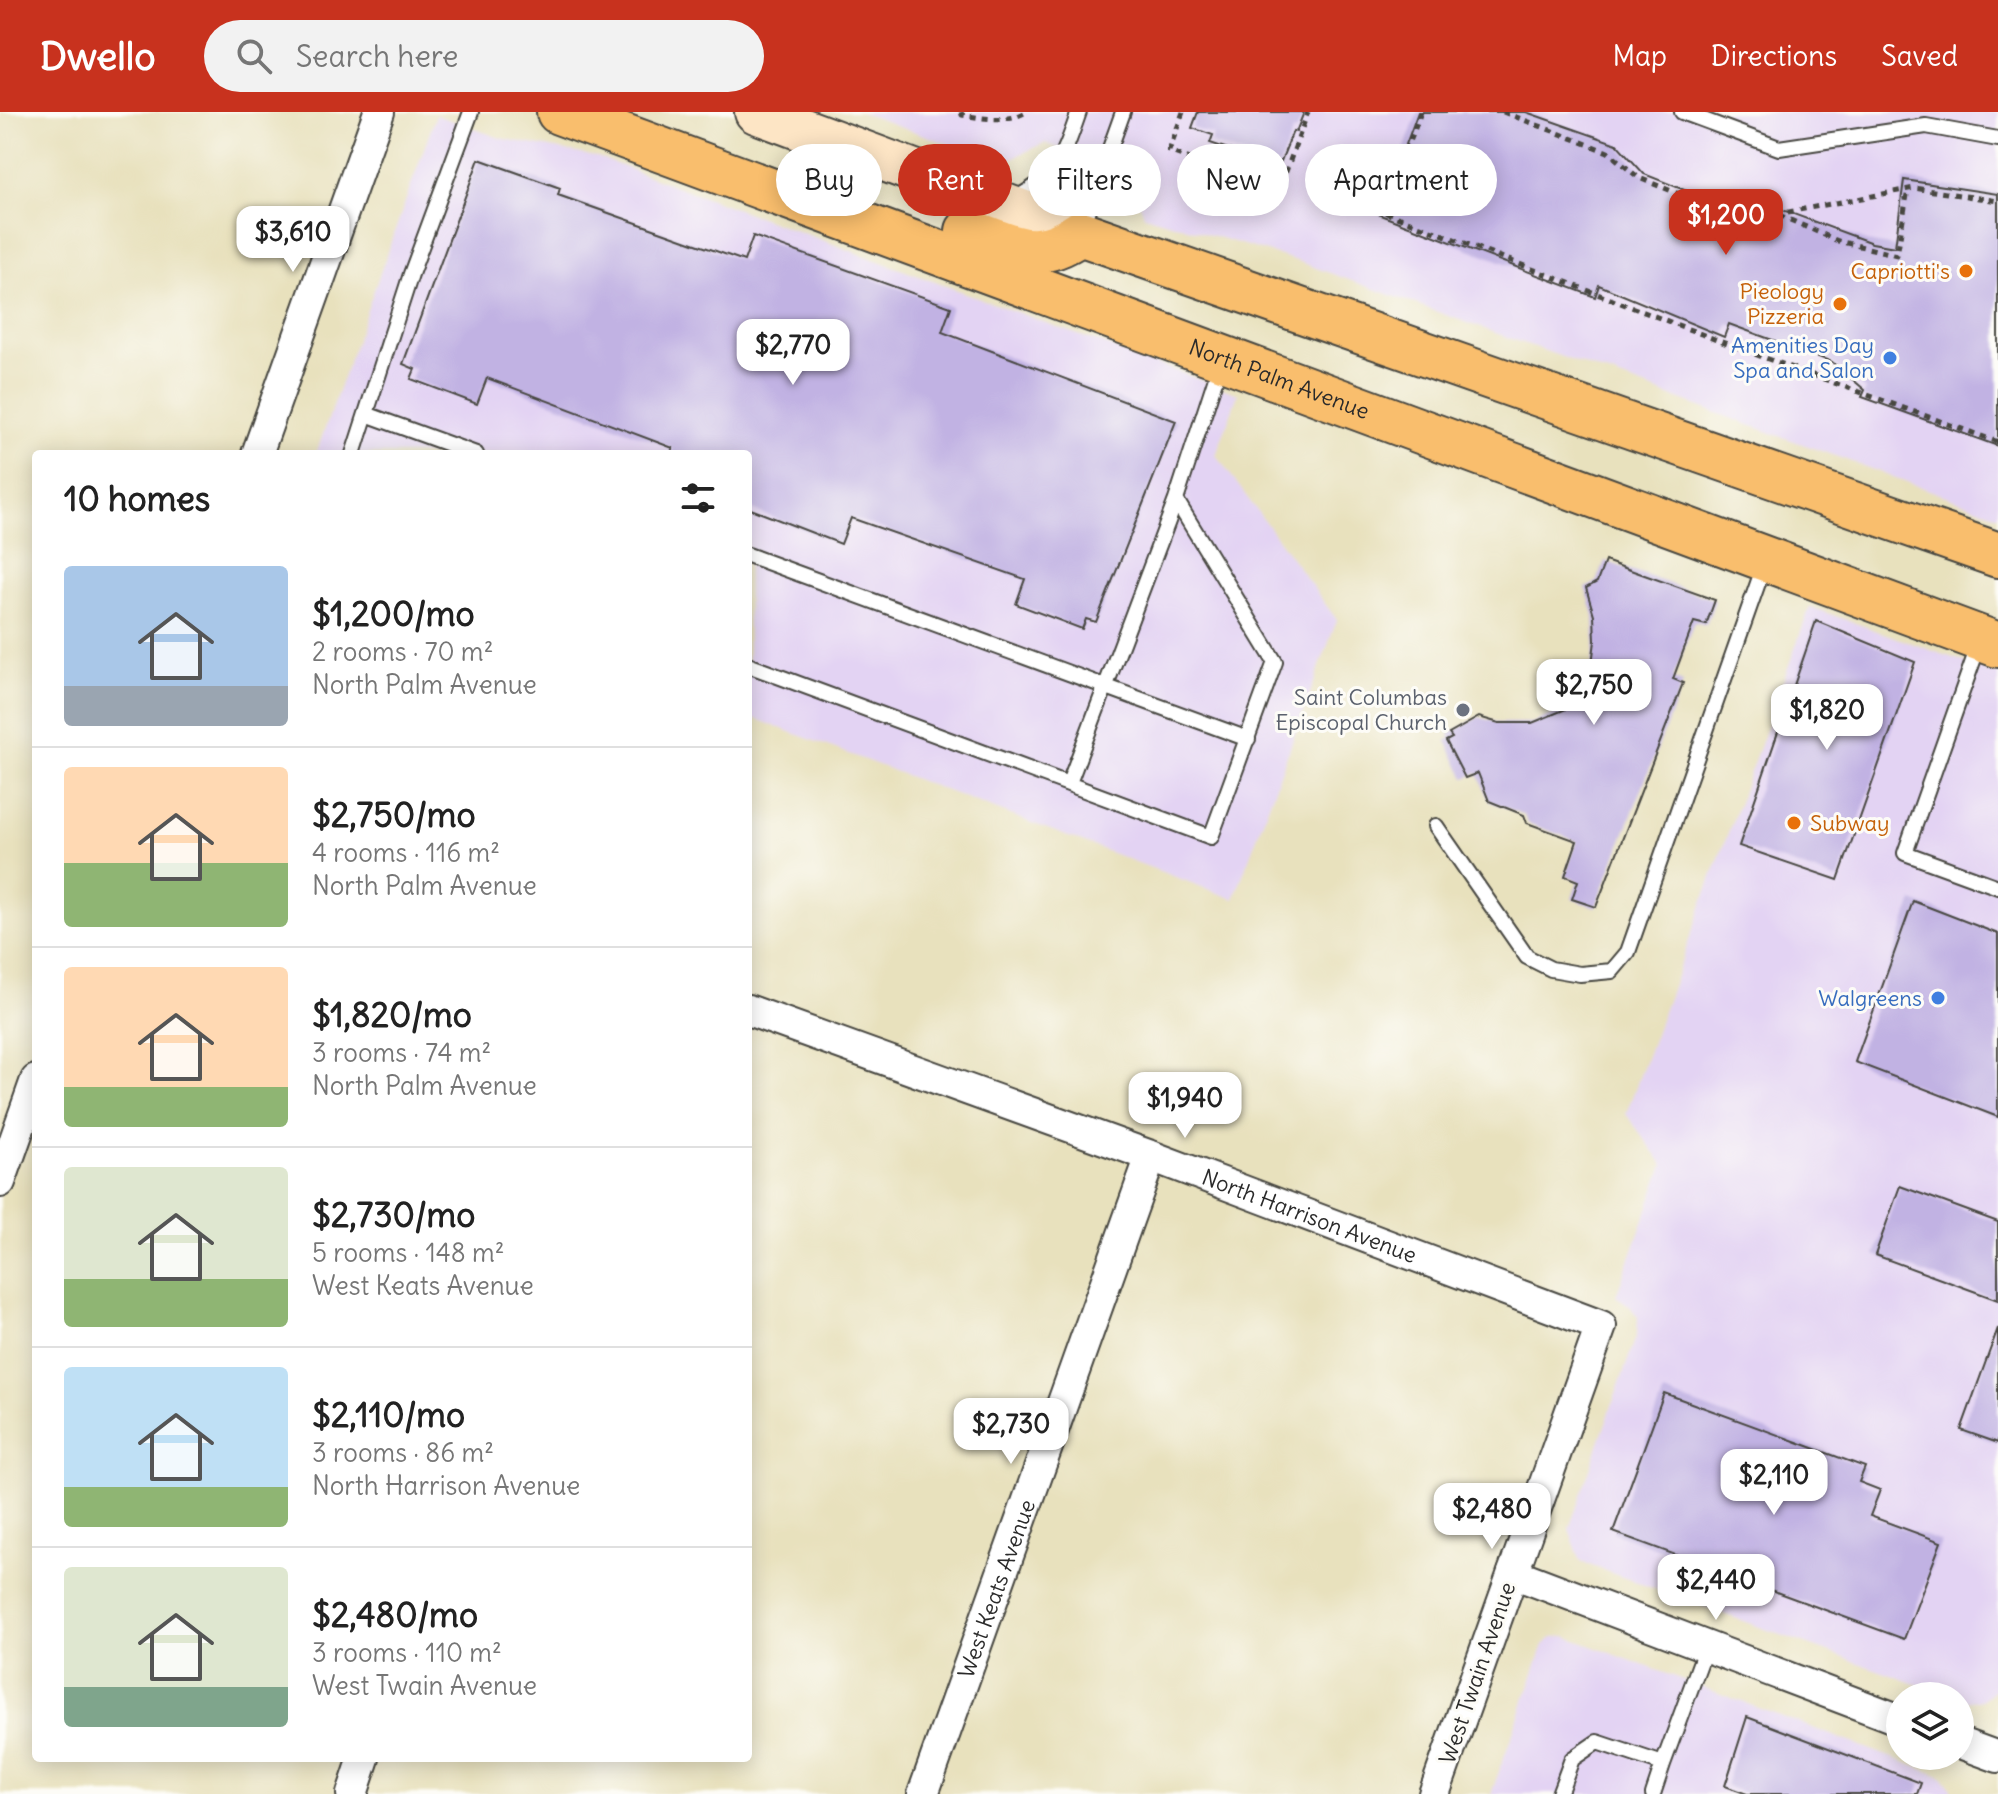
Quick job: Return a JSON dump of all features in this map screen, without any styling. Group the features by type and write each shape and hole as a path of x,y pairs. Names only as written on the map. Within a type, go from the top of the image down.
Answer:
{"main road":[{"path":"768,114 898,164"},
{"path":"574,117 726,145 1021,250 1040,252 1062,246 1080,233"},
{"name":"North Palm Avenue","path":"574,117 1989,642"},
{"path":"1012,208 1998,555"}],"street":[{"path":"258,450 379,112"},
{"name":"North Harrison Avenue","path":"752,1011 1151,1156 1601,1326"},
{"path":"0,1182 32,1091"},
{"name":"West Keats Avenue","path":"923,1794 1151,1156"},
{"name":"West Twain Avenue","path":"1434,1794 1601,1326"},
{"path":"1513,1573 1886,1715"},
{"path":"1974,1748 1998,1757"},
{"path":"352,1794 363,1762"}],"lane":[{"path":"354,450 411,274 471,112"},
{"path":"1012,198 1048,177 1063,156 1079,112"},
{"path":"1080,233 1123,112"},
{"path":"1682,112 1779,148 1926,126 1998,139"},
{"path":"1069,783 1176,500 1222,357"},
{"path":"366,414 465,450"},
{"path":"752,666 1211,837 1275,662 1176,500"},
{"path":"752,556 1248,739"},
{"path":"1436,826 1527,957 1565,972 1612,971 1628,952 1767,559"},
{"path":"1989,642 1905,853 1998,887"},
{"path":"1653,1794 1706,1647"},
{"path":"1559,1794 1572,1759 1597,1742 1663,1764"}],"path":[{"path":"961,112 962,115 993,119 1026,112"},
{"path":"1183,112 1169,151 1278,193 1308,112"},
{"path":"1421,112 1384,212 1735,347 1998,442"},
{"path":"1503,112 1608,152 1639,178 1727,213 1733,196 1838,241 1897,255 1908,189"},
{"path":"1778,214 1908,189 1998,201"}],"shaded area":[{"path":"860,112 1998,112 1998,515 1294,260 1147,216 1161,216 1161,144 1028,144 1028,151 1012,158 1012,144 948,144"},
{"path":"436,115 500,138 597,157 1238,394 1216,455 1337,620 1234,899 752,718 752,450 317,450"},
{"path":"1810,607 1998,674 1998,1681 1995,1689 1983,1699 1974,1700 1974,1682 1911,1682 1581,1562 1569,1529 1637,1334 1638,1317 1629,1305 1616,1296 1664,1165 1626,1114"},
{"path":"1565,1636 1886,1756 1886,1770 1925,1770 1941,1776 1952,1788 1952,1794 1491,1794 1544,1645 1553,1637"}],"building":[{"path":"1198,112 1304,112 1288,144 1213,144 1210,143 1213,135 1192,128"},
{"path":"1418,112 1526,112 1617,144 1644,174 1752,217 1758,201 1872,243 1895,247 1904,180 1998,194 1998,446 1862,397 1865,390 1832,362 1729,324 1724,337 1599,285 1595,297 1383,216 1497,216 1497,144 1406,144"},
{"path":"479,159 560,188 558,195 744,261 753,236 951,307 942,332 1176,421 1096,622 1086,619 1082,629 1016,604 1025,579 851,518 841,544 752,510 752,450 672,450 487,378 477,404 411,379 415,369 403,364"},
{"path":"1605,561 1715,600 1706,625 1694,622 1673,679 1683,683 1596,907 1572,899 1578,881 1565,876 1577,841 1527,823 1524,815 1489,801 1478,773 1465,778 1446,741 1452,738 1449,734 1479,717 1499,723 1532,723 1571,707 1584,688 1595,641 1594,615 1586,588 1597,582"},
{"path":"1816,621 1915,662 1838,880 1739,846"},
{"name":"Walgreens","path":"1913,901 1998,934 1998,1117 1855,1062"},
{"path":"1900,1186 1998,1222 1998,1300 1875,1255"},
{"path":"1998,1328 1998,1443 1961,1430"},
{"path":"1664,1393 1865,1467 1859,1482 1880,1490 1870,1516 1941,1542 1904,1639 1613,1532"},
{"path":"1747,1717 1921,1783 1917,1794 1747,1794 1725,1786"}],"place":[{"name":"Capriotti's","path":"1966,271"},
{"name":"Pieology Pizzeria","path":"1840,304"},
{"name":"Amenities Day Spa and Salon","path":"1890,358"},
{"name":"Saint Columbas Episcopal Church","path":"1463,710"},
{"name":"Subway","path":"1794,823"},
{"name":"Walgreens","path":"1938,998"}]}
